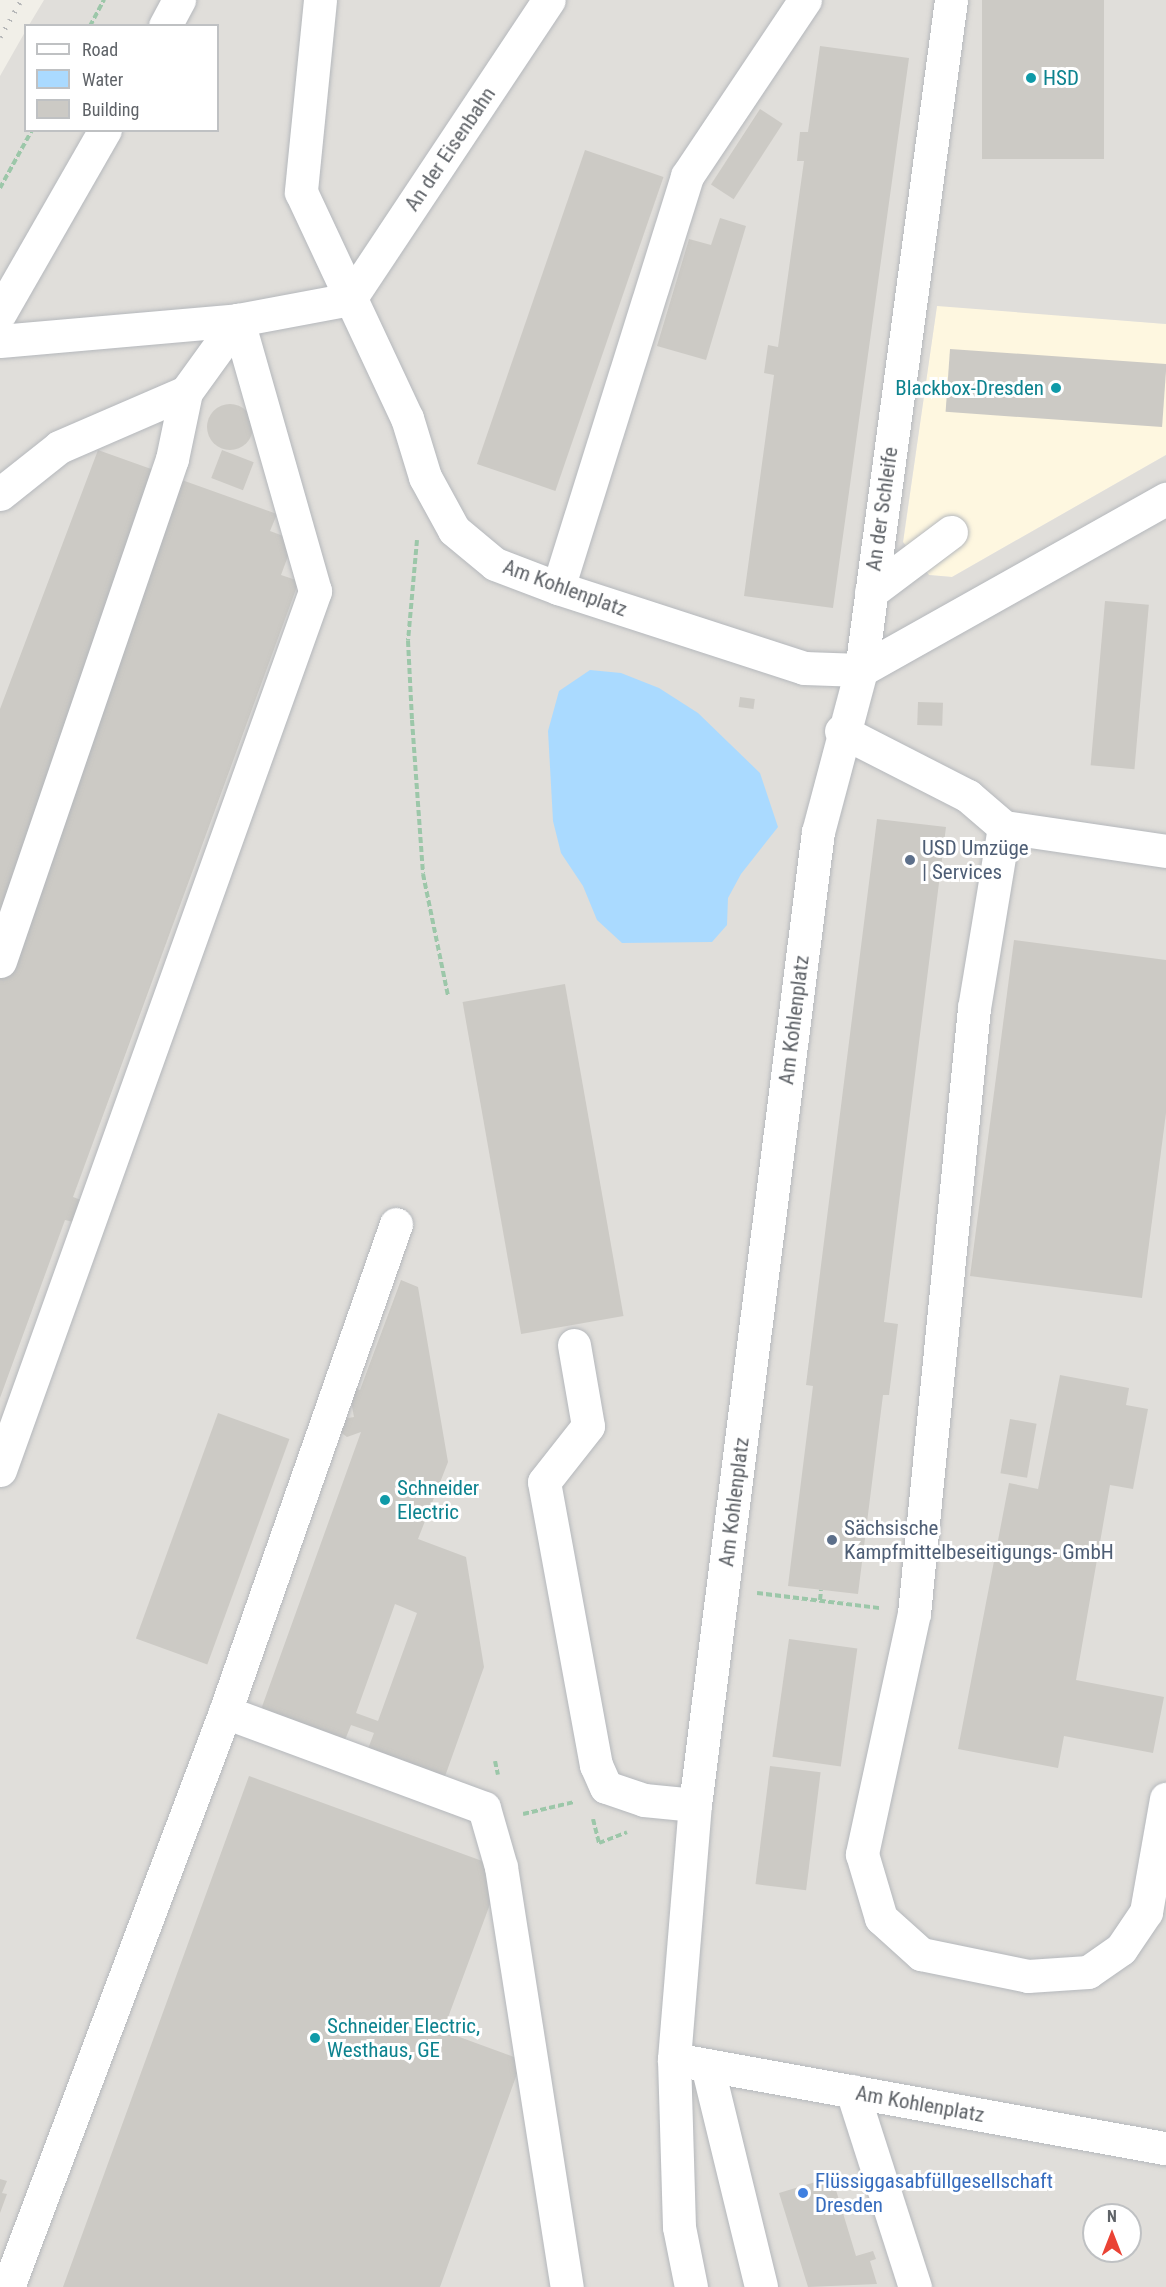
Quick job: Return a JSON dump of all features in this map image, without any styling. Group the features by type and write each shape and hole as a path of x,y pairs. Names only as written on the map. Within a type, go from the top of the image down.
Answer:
{"street":[{"path":"166,24 179,0"},
{"path":"0,341 238,320 351,298 301,192 320,0"},
{"name":"An der Eisenbahn","path":"351,298 549,0"},
{"path":"558,588 687,176 805,0"},
{"name":"An der Schleife","path":"861,670 951,0"},
{"path":"0,313 104,132"},
{"name":"Am Kohlenplatz","path":"351,298 407,418 425,477 454,530 495,564 558,588 804,669 861,670 841,731 818,832 695,1805 674,2059 679,2227 691,2287"},
{"path":"0,961 172,459 186,392 238,320"},
{"path":"0,1470 315,591 238,320"},
{"path":"0,494 59,447 186,392"},
{"path":"861,670 1166,499"},
{"path":"871,592 951,532"},
{"path":"841,731 969,796 1004,827 1166,851"},
{"path":"1004,827 974,1008 914,1613 862,1854 881,1918 921,1954 1028,1976 1088,1972 1120,1949 1146,1912 1166,1799"},
{"path":"8,2287 225,1712 396,1224"},
{"path":"574,1345 588,1426 544,1482 596,1765 606,1787 644,1800 695,1805"},
{"path":"225,1712 483,1808 501,1866 567,2287"},
{"name":"Am Kohlenplatz","path":"674,2059 1166,2148"},
{"path":"707,2065 761,2287"},
{"path":"852,2091 915,2287"}],"path":[{"path":"91,24 104,0"},
{"path":"0,188 31,132"},
{"path":"418,533 408,641 412,720 423,873 448,996"},
{"path":"820,1600 821,1590"},
{"path":"772,1595 914,1613"},
{"path":"532,1812 587,1799"}],"shaded area":[{"path":"44,0 1166,0 1166,324 937,306 903,542 929,575 952,577 1166,455 1166,2287 0,2287 0,76 24,34 24,132 219,132 219,24 30,24"},
{"path":"937,305 1166,324 1166,455 952,577 929,575 903,543"}],"water":[{"path":"590,670 621,673 659,688 698,713 760,773 778,827 741,874 728,898 727,925 712,942 622,943 597,920 583,886 561,853 553,821 548,731 559,691"}],"building":[{"name":"HSD","path":"982,0 1104,0 1104,159 982,159"},
{"path":"820,46 909,58 833,608 744,596 774,375 764,373 768,345 778,347 804,161 797,161 800,132 808,132"},
{"path":"760,109 783,124 734,199 711,184"},
{"path":"585,150 663,177 555,491 477,464"},
{"path":"720,218 746,226 706,360 657,346 689,239 711,245"},
{"name":"Blackbox-Dresden","path":"950,349 1166,364 1162,427 946,412"},
{"path":"230,404 246,411 253,427 246,443 230,450 214,443 207,427 214,411"},
{"path":"98,450 277,514 270,531 294,540 281,575 299,581 73,1197 81,1200 73,1222 65,1220 0,1398 0,709"},
{"path":"222,450 254,462 243,490 211,478"},
{"path":"1105,601 1149,605 1134,769 1091,765"},
{"path":"740,697 755,699 753,709 739,707"},
{"path":"918,702 943,703 942,726 917,725"},
{"path":"877,819 946,827 884,1322 898,1324 889,1395 883,1395 858,1594 788,1586 813,1386 806,1385"},
{"path":"1014,940 1166,960 1166,1113 1142,1298 970,1276"},
{"path":"565,984 624,1316 521,1334 463,1002"},
{"name":"Schneider Electric","path":"401,1280 418,1287 448,1462 418,1539 466,1557 484,1667 443,1782 366,1754 374,1733 351,1725 343,1745 259,1715 361,1432 347,1437 340,1432 343,1419 354,1417 348,1385 360,1390","holes":["395,1604 417,1613 378,1721 356,1713"]},
{"path":"1060,1375 1129,1388 1126,1405 1148,1409 1133,1489 1110,1485 1076,1680 1164,1697 1153,1753 1064,1736 1058,1768 958,1749 1009,1483 1038,1489"},
{"path":"218,1413 289,1439 207,1665 136,1639"},
{"path":"1010,1419 1037,1424 1027,1478 1000,1473"},
{"path":"789,1639 857,1649 841,1766 772,1757"},
{"path":"770,1766 821,1772 806,1890 755,1884"},
{"name":"Schneider Electric, Westhaus, GE","path":"249,1776 485,1862 496,1888 443,2031 522,2060 440,2287 63,2287"},
{"path":"832,2177 856,2256 873,2251 876,2259 870,2261 877,2284 808,2287 779,2193"},
{"path":"0,2179 7,2181 2,2193 7,2194 0,2213"}],"railway":[{"path":"0,37 21,0"}],"place":[{"name":"HSD","path":"1031,78"},
{"name":"Blackbox-Dresden","path":"1056,388"},
{"name":"USD Umzüge | Services","path":"910,860"},
{"name":"Schneider Electric","path":"385,1500"},
{"name":"Sächsische Kampfmittelbeseitigungs- GmbH","path":"832,1540"},
{"name":"Schneider Electric, Westhaus, GE","path":"315,2038"},
{"name":"Flüssiggasabfüllgesellschaft Dresden","path":"803,2193"}]}
